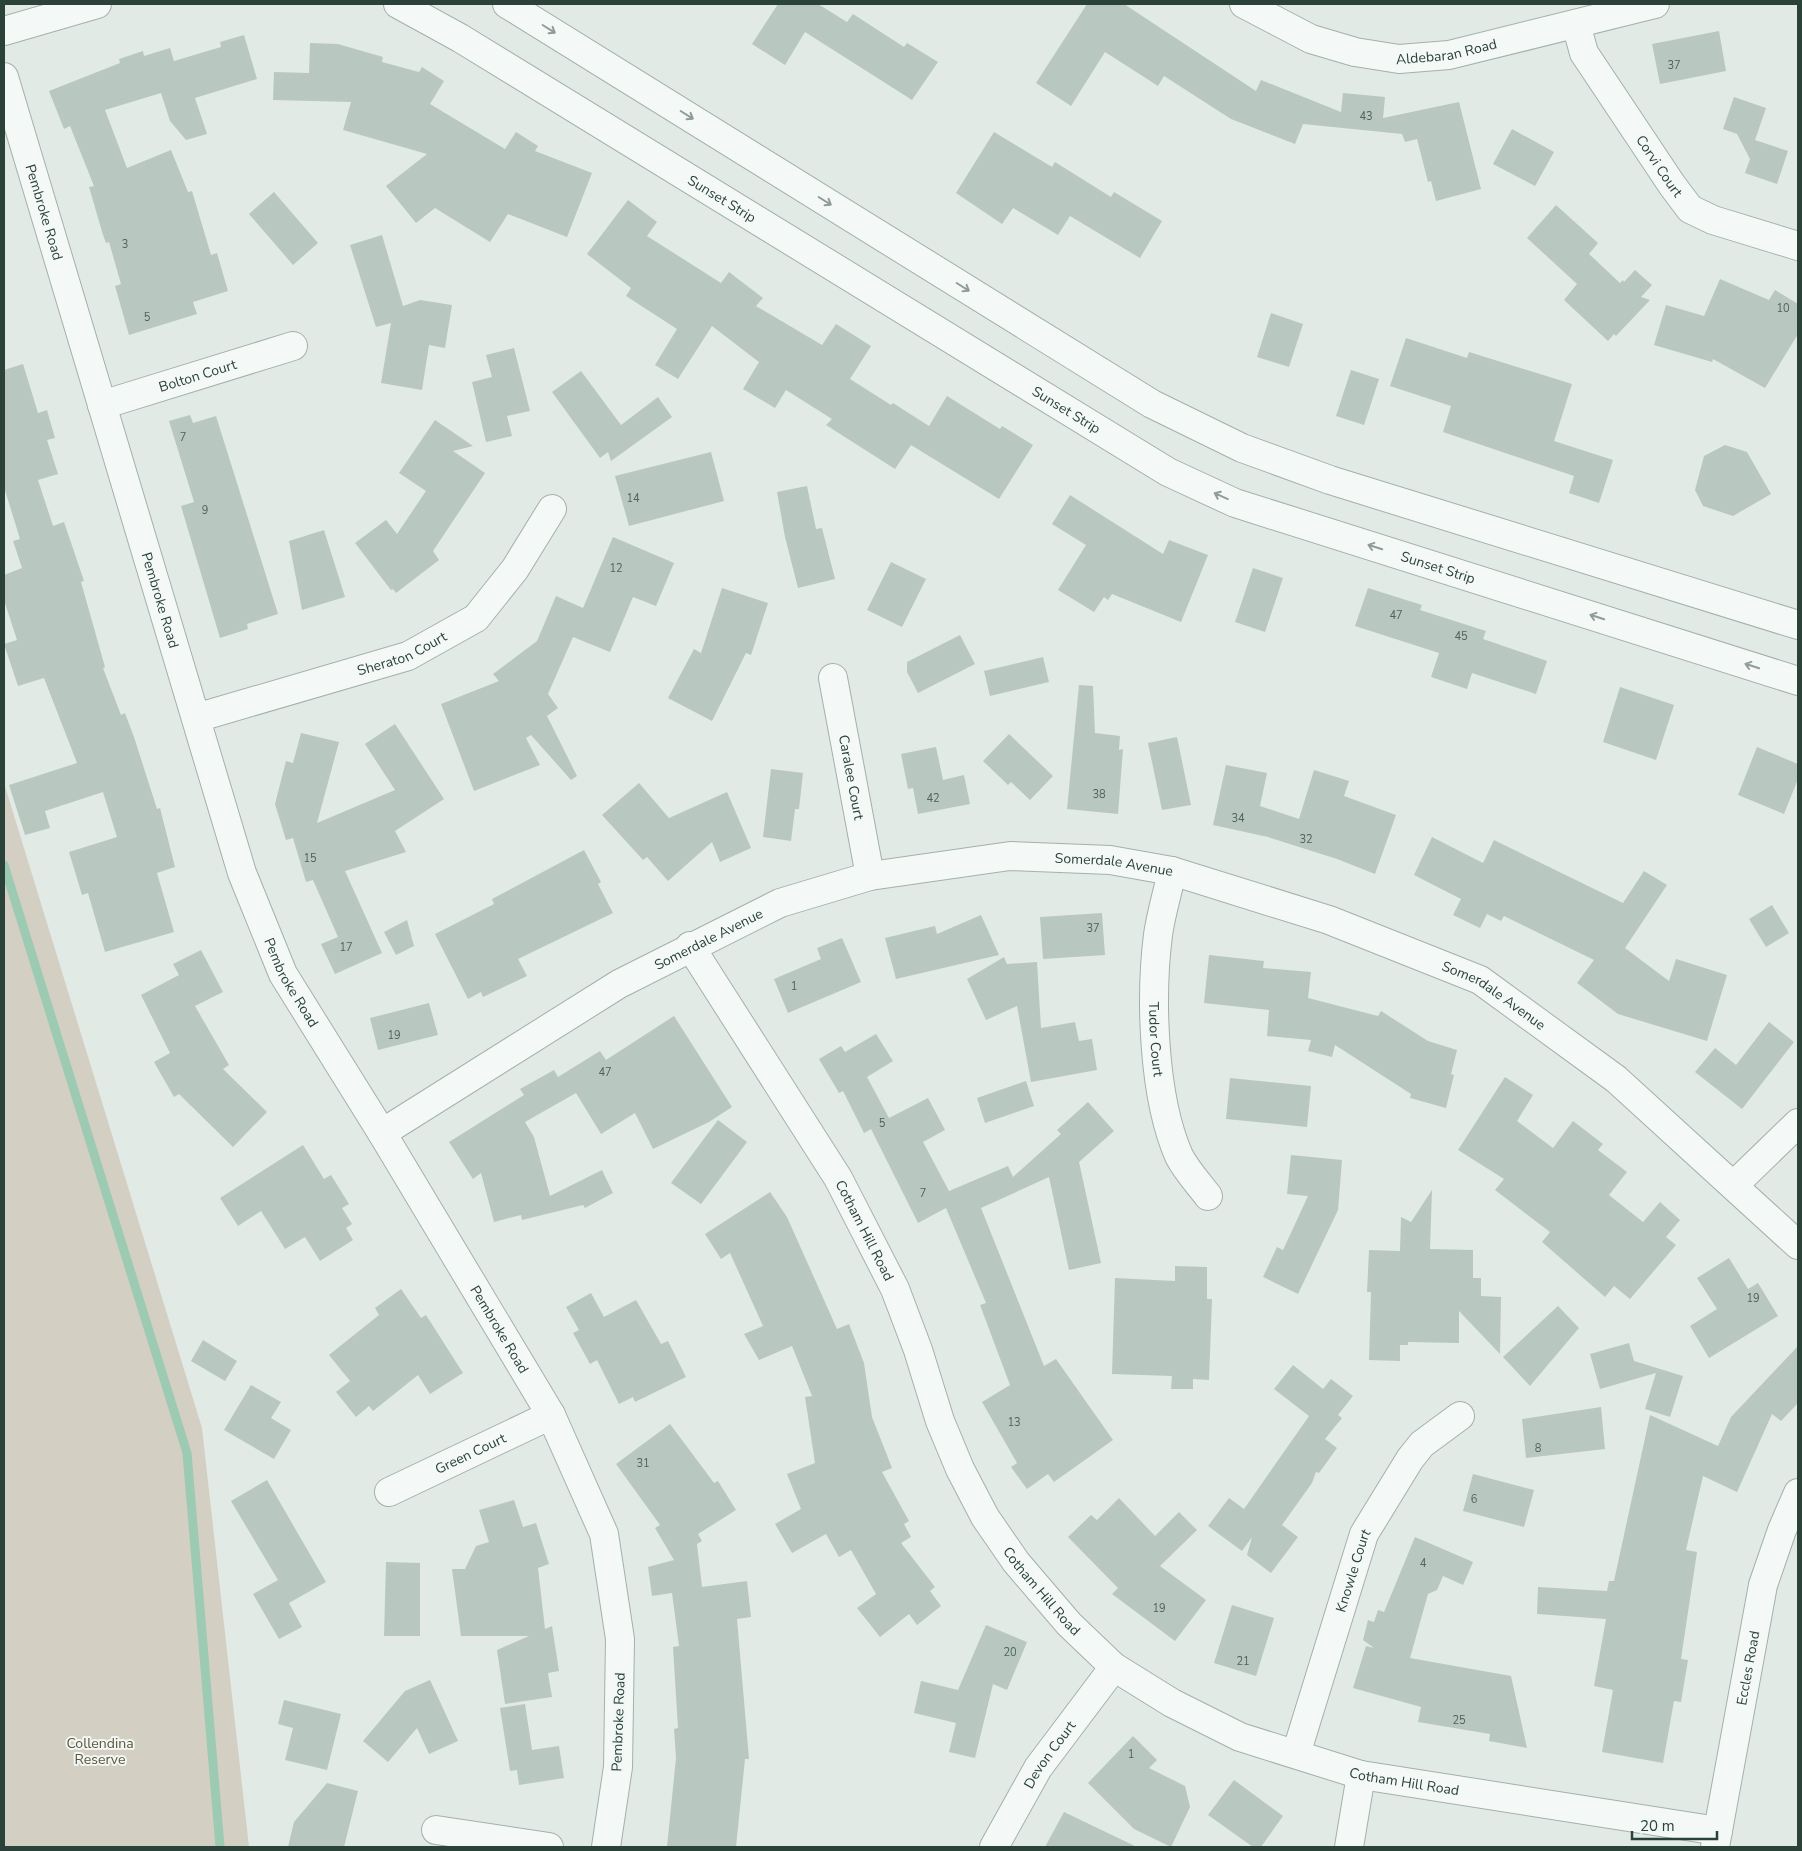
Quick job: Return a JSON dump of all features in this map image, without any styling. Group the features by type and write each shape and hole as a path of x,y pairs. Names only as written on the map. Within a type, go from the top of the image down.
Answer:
{"street":[{"path":"4,31 97,4"},
{"name":"Sunset Strip","path":"398,4 469,43 1168,472 1236,503 1798,681"},
{"path":"507,4 1152,404 1242,448 1330,480 1798,625"},
{"name":"Aldebaran Road","path":"1244,4 1311,39 1355,52 1399,59 1449,55 1655,4"},
{"name":"Corvi Court","path":"1576,24 1584,53 1690,209 1713,220 1798,246"},
{"name":"Pembroke Road","path":"4,77 242,873 283,974 382,1133 551,1415 604,1534 620,1639 618,1767 606,1847"},
{"name":"Bolton Court","path":"102,405 293,346"},
{"name":"Sheraton Court","path":"196,718 408,656 476,618 516,569 552,509"},
{"name":"Caralee Court","path":"833,678 870,876"},
{"name":"Somerdale Avenue","path":"382,1133 619,984 690,946 780,904 870,876 1010,856 1110,860 1172,872 1329,920 1480,980 1616,1079 1798,1245"},
{"name":"Tudor Court","path":"1172,872 1158,934 1155,996 1157,1051 1163,1102 1180,1157 1208,1196"},
{"name":"Cotham Hill Road","path":"690,946 843,1186 895,1289 918,1350 940,1421 960,1469 985,1517 1016,1562 1069,1624 1114,1667 1172,1702 1240,1737 1361,1775 1716,1839"},
{"path":"1734,1185 1798,1124"},
{"name":"Green Court","path":"389,1492 551,1415"},
{"name":"Knowle Court","path":"1296,1754 1364,1534 1410,1459 1422,1444 1460,1416"},
{"name":"Eccles Road","path":"1716,1839 1763,1585 1782,1530 1798,1493"},
{"name":"Devon Court","path":"994,1847 1038,1768 1114,1667"},
{"path":"1349,1847 1361,1775"},
{"path":"436,1830 549,1847"}],"green space":[{"name":"Collendina Reserve","path":"4,783 202,1428 249,1847 4,1847"}],"building":[{"path":"778,4 818,4 847,22 853,14 904,47 907,43 938,62 912,100 805,32 785,65 752,44"},
{"path":"1087,4 1124,4 1256,91 1261,80 1341,112 1343,93 1385,97 1383,118 1459,102 1481,189 1436,201 1431,181 1428,182 1417,139 1405,142 1402,134 1303,124 1295,144 1231,119 1164,76 1158,86 1105,52 1071,106 1036,83"},
{"path":"1719,31 1726,71 1660,84 1652,44"},
{"path":"244,35 257,79 195,98 207,134 186,140 170,121 161,93 105,110 127,168 171,150 188,192 192,191 211,255 217,253 228,291 193,302 197,314 129,335 115,286 121,284 109,242 106,243 103,235 89,187 94,186 70,126 64,129 49,91 120,63 119,59 143,51 144,56 170,48 174,61 221,47 220,42"},
{"path":"310,43 338,44 383,57 382,62 419,72 422,67 444,81 430,104 505,149 516,132 538,146 535,151 592,173 567,237 508,214 490,242 435,208 416,223 386,186 427,154 343,130 351,102 273,100 274,72 309,73"},
{"path":"1734,97 1766,108 1755,140 1788,151 1777,184 1745,173 1750,159 1737,134 1723,129"},
{"path":"1512,129 1554,152 1535,186 1493,164"},
{"path":"994,132 1052,167 1055,162 1111,197 1114,192 1162,221 1140,258 1070,216 1058,235 1013,208 1002,224 956,193"},
{"path":"274,192 318,243 293,265 249,214"},
{"path":"628,200 657,222 647,236 721,283 729,272 763,298 756,306 822,345 836,324 871,346 850,379 891,405 893,403 929,426 947,396 1000,429 1002,426 1033,445 999,499 911,445 895,469 826,425 832,419 786,390 775,408 743,389 759,362 712,326 678,379 655,365 677,329 626,296 631,288 587,254"},
{"path":"1556,205 1598,243 1589,254 1620,283 1623,280 1624,282 1635,270 1652,285 1641,297 1650,300 1616,336 1614,334 1608,341 1564,300 1577,284 1527,238"},
{"path":"382,235 403,306 420,300 452,305 445,348 429,345 422,390 381,383 391,323 376,327 350,245"},
{"path":"1720,279 1769,300 1775,290 1798,304 1798,334 1765,388 1713,359 1712,362 1654,345 1666,305 1704,316"},
{"path":"1271,313 1303,324 1289,367 1257,357"},
{"path":"1406,338 1467,358 1469,352 1572,384 1554,441 1613,460 1599,503 1569,493 1574,476 1443,432 1451,406 1390,386"},
{"path":"514,348 530,411 507,416 512,436 486,442 472,382 492,377 486,355"},
{"path":"23,364 38,413 47,410 55,438 47,440 58,474 38,480 53,526 64,522 84,581 81,582 105,667 103,668 121,715 125,713 157,809 160,808 175,867 157,873 174,932 105,952 88,893 82,895 69,852 117,837 103,792 45,811 50,828 25,835 9,785 77,763 44,678 18,686 4,644 17,640 4,600 4,575 22,568 13,541 20,539 4,487 4,370"},
{"path":"1351,370 1379,379 1364,425 1336,416"},
{"path":"581,371 621,425 658,397 672,417 611,461 608,452 600,458 552,392"},
{"path":"190,415 193,423 216,416 278,614 247,624 248,629 220,638 181,506 194,502 169,421"},
{"path":"435,420 473,446 453,451 485,473 433,551 439,560 396,593 393,589 391,590 355,543 386,520 397,534 426,491 399,473"},
{"path":"1725,445 1747,452 1771,494 1733,516 1703,506 1695,490 1704,456"},
{"path":"711,452 724,501 629,526 615,476"},
{"path":"807,486 816,529 822,528 835,579 798,588 785,537 777,492"},
{"path":"1070,495 1163,554 1169,540 1208,555 1181,622 1112,594 1108,600 1104,597 1094,612 1058,590 1086,545 1052,524"},
{"path":"324,530 345,597 302,610 289,541"},
{"path":"613,537 674,563 656,606 633,597 610,652 573,637 548,694 558,708 547,716 577,776 571,780 531,735 526,738 540,765 474,791 441,704 499,681 493,674 537,641 556,596 583,608"},
{"path":"891,562 926,579 902,627 867,610"},
{"path":"1253,568 1283,578 1265,632 1235,622"},
{"path":"722,588 768,603 751,655 746,653 712,721 668,698 694,649 701,653"},
{"path":"1368,588 1422,605 1420,610 1486,631 1483,639 1547,661 1536,694 1472,673 1467,689 1431,677 1439,653 1355,626"},
{"path":"960,635 975,664 918,693 907,672 907,662"},
{"path":"1043,657 1049,682 990,696 984,671"},
{"path":"1079,685 1093,686 1095,733 1120,736 1119,750 1123,749 1118,814 1067,809"},
{"path":"1620,687 1674,705 1656,760 1603,742"},
{"path":"395,724 444,799 395,831 406,852 345,871 382,953 335,974 321,944 338,937 313,880 306,882 293,838 286,840 275,804 286,761 293,763 301,733 339,742 317,823 395,790 365,744"},
{"path":"1009,734 1053,776 1030,800 1011,782 1008,785 983,761"},
{"path":"1177,737 1191,805 1162,810 1148,743"},
{"path":"936,747 943,780 964,775 970,804 918,814 913,788 908,789 901,754"},
{"path":"1757,747 1798,764 1798,779 1784,814 1738,795"},
{"path":"1226,765 1267,773 1260,806 1299,819 1314,770 1349,781 1344,796 1396,815 1375,874 1337,859 1268,837 1213,825"},
{"path":"771,769 803,773 799,809 795,809 791,841 763,837"},
{"path":"639,783 669,818 727,792 751,848 720,862 712,842 668,881 647,857 643,860 602,815"},
{"path":"1432,837 1483,863 1494,840 1623,903 1644,871 1667,885 1625,948 1669,981 1676,959 1727,975 1707,1041 1618,1014 1577,983 1594,960 1504,916 1501,921 1487,914 1480,928 1453,915 1461,899 1414,875"},
{"path":"584,850 601,882 598,884 613,913 518,959 527,976 483,997 481,992 468,999 435,934 494,904 492,899"},
{"path":"1772,905 1789,933 1766,947 1749,919"},
{"path":"1102,913 1105,955 1043,959 1040,917"},
{"path":"981,915 999,955 896,979 885,938 935,926 937,934"},
{"path":"407,920 414,946 396,955 384,932"},
{"path":"842,938 861,982 788,1013 774,979 821,959 817,948"},
{"path":"201,950 223,992 195,1006 229,1065 223,1069 267,1112 233,1147 179,1094 174,1097 154,1062 170,1053 141,995 179,975 173,964"},
{"path":"1209,955 1264,961 1263,968 1311,972 1308,998 1378,1016 1381,1011 1428,1041 1457,1050 1451,1074 1454,1075 1446,1108 1410,1098 1411,1094 1335,1045 1332,1057 1308,1051 1311,1040 1267,1036 1269,1010 1204,1003"},
{"path":"1004,957 1007,964 1037,962 1041,1028 1075,1022 1079,1041 1092,1039 1097,1070 1031,1082 1017,1006 986,1020 967,979"},
{"path":"429,1003 438,1035 378,1050 370,1018"},
{"path":"674,1016 732,1107 709,1122 653,1149 635,1113 601,1134 576,1093 525,1122 534,1137 550,1196 602,1170 613,1193 585,1208 583,1205 522,1220 521,1215 494,1222 481,1173 473,1179 449,1142 524,1095 520,1089 554,1070 558,1077 600,1051 606,1060"},
{"path":"1769,1022 1794,1042 1742,1109 1695,1072 1715,1048 1736,1065"},
{"path":"876,1034 893,1061 867,1077 889,1118 928,1098 945,1130 923,1142 949,1191 1008,1166 1013,1177 1061,1134 1057,1130 1088,1102 1114,1131 1079,1162 1101,1263 1069,1270 1049,1177 981,1208 1044,1366 1056,1359 1113,1440 1054,1482 1048,1474 1027,1489 1011,1467 1017,1463 982,1402 1010,1385 980,1305 986,1303 946,1208 918,1223 871,1129 864,1133 843,1091 839,1093 819,1059 841,1046 845,1052"},
{"path":"1505,1077 1533,1095 1517,1121 1553,1148 1573,1121 1603,1144 1598,1150 1627,1172 1609,1195 1643,1222 1660,1202 1680,1220 1666,1237 1676,1245 1630,1299 1614,1286 1605,1297 1542,1242 1550,1232 1495,1190 1504,1179 1458,1150"},
{"path":"1230,1078 1311,1086 1307,1127 1226,1119"},
{"path":"1026,1081 1034,1106 985,1123 977,1098"},
{"path":"718,1120 747,1142 701,1204 671,1183"},
{"path":"303,1145 324,1179 331,1175 349,1204 342,1208 352,1224 346,1228 353,1240 320,1261 305,1237 285,1249 261,1211 238,1226 220,1198"},
{"path":"1291,1155 1342,1160 1338,1210 1298,1294 1263,1277 1277,1247 1283,1250 1308,1196 1287,1194"},
{"path":"1432,1190 1430,1249 1473,1250 1473,1278 1481,1278 1481,1296 1501,1297 1500,1354 1459,1311 1459,1343 1408,1342 1408,1345 1400,1345 1400,1361 1369,1360 1371,1292 1367,1292 1369,1250 1400,1251 1401,1217 1411,1222"},
{"path":"770,1192 787,1217 837,1329 849,1324 864,1363 872,1417 892,1468 882,1472 909,1521 904,1524 911,1537 901,1543 935,1587 930,1591 941,1606 917,1625 909,1614 880,1637 857,1608 876,1594 851,1550 839,1557 826,1534 792,1553 775,1524 801,1509 787,1474 815,1463 805,1397 812,1396 792,1346 759,1360 744,1334 763,1326 730,1253 721,1259 705,1234"},
{"path":"1729,1258 1748,1289 1758,1283 1778,1316 1709,1358 1690,1326 1717,1309 1697,1278"},
{"path":"1175,1266 1207,1267 1207,1299 1212,1299 1209,1380 1193,1379 1193,1389 1171,1389 1172,1376 1112,1374 1115,1278 1175,1281"},
{"path":"401,1289 421,1318 426,1315 463,1373 430,1394 418,1375 373,1411 369,1406 356,1417 336,1392 350,1381 329,1355 379,1315 375,1308"},
{"path":"591,1293 604,1317 636,1300 661,1344 668,1341 686,1377 635,1402 633,1397 619,1404 597,1360 590,1364 573,1333 579,1330 566,1307"},
{"path":"1558,1306 1579,1328 1530,1386 1503,1357"},
{"path":"203,1340 237,1361 225,1381 191,1361"},
{"path":"1629,1343 1634,1361 1683,1376 1670,1417 1645,1409 1656,1373 1600,1389 1590,1354"},
{"path":"1798,1346 1798,1403 1781,1421 1772,1414 1737,1492 1703,1476 1686,1550 1697,1552 1681,1659 1688,1660 1681,1702 1674,1701 1663,1763 1602,1752 1613,1690 1594,1686 1606,1619 1537,1614 1538,1587 1607,1591 1609,1581 1614,1581 1650,1415 1718,1446 1731,1417"},
{"path":"1293,1365 1323,1389 1331,1379 1353,1396 1338,1415 1342,1418 1325,1439 1337,1448 1319,1473 1316,1472 1312,1483 1282,1525 1298,1537 1271,1573 1247,1555 1252,1537 1242,1551 1208,1526 1229,1498 1244,1509 1309,1416 1274,1389"},
{"path":"251,1385 281,1402 271,1418 291,1430 274,1459 224,1430"},
{"path":"1601,1407 1605,1449 1526,1458 1522,1419"},
{"path":"670,1424 714,1483 718,1481 736,1510 698,1534 702,1541 697,1544 702,1587 747,1581 751,1617 737,1619 749,1759 745,1759 736,1847 667,1847 676,1758 674,1729 678,1728 673,1647 679,1646 672,1593 652,1596 648,1567 674,1560 655,1528 660,1525 616,1464"},
{"path":"1473,1474 1534,1490 1524,1527 1463,1511"},
{"path":"267,1480 326,1582 289,1603 302,1627 279,1639 253,1594 278,1580 231,1501"},
{"path":"1119,1498 1155,1536 1179,1512 1197,1530 1160,1566 1206,1600 1175,1641 1112,1594 1118,1588 1068,1537 1091,1515 1097,1520"},
{"path":"514,1500 523,1527 536,1523 549,1564 538,1568 545,1629 552,1626 559,1671 548,1673 552,1697 505,1704 497,1650 529,1636 461,1636 452,1569 465,1569 476,1546 489,1542 479,1510"},
{"path":"1415,1537 1473,1562 1463,1585 1443,1576 1437,1590 1428,1594 1410,1658 1511,1676 1527,1748 1489,1741 1490,1734 1418,1722 1421,1707 1353,1688 1366,1646 1374,1648 1363,1640 1368,1620 1374,1622 1378,1610 1384,1612"},
{"path":"386,1562 420,1563 420,1636 384,1636"},
{"path":"1232,1605 1274,1618 1256,1676 1214,1663"},
{"path":"986,1625 1027,1642 1007,1690 993,1684 975,1758 949,1752 956,1723 914,1713 921,1681 958,1690"},
{"path":"430,1680 458,1741 429,1754 417,1728 388,1762 363,1741 405,1691"},
{"path":"284,1700 341,1714 327,1770 285,1760 293,1728 278,1724"},
{"path":"525,1704 532,1750 559,1746 564,1778 519,1785 517,1770 510,1771 500,1708"},
{"path":"1133,1736 1157,1760 1149,1768 1185,1786 1190,1807 1171,1847 1134,1829 1088,1783"},
{"path":"1234,1780 1283,1816 1261,1847 1253,1847 1208,1815"},
{"path":"327,1783 358,1791 344,1847 288,1847 294,1822"},
{"path":"1064,1812 1137,1847 1045,1847"}],"waterway":[{"path":"4,865 187,1453 220,1847"}]}
